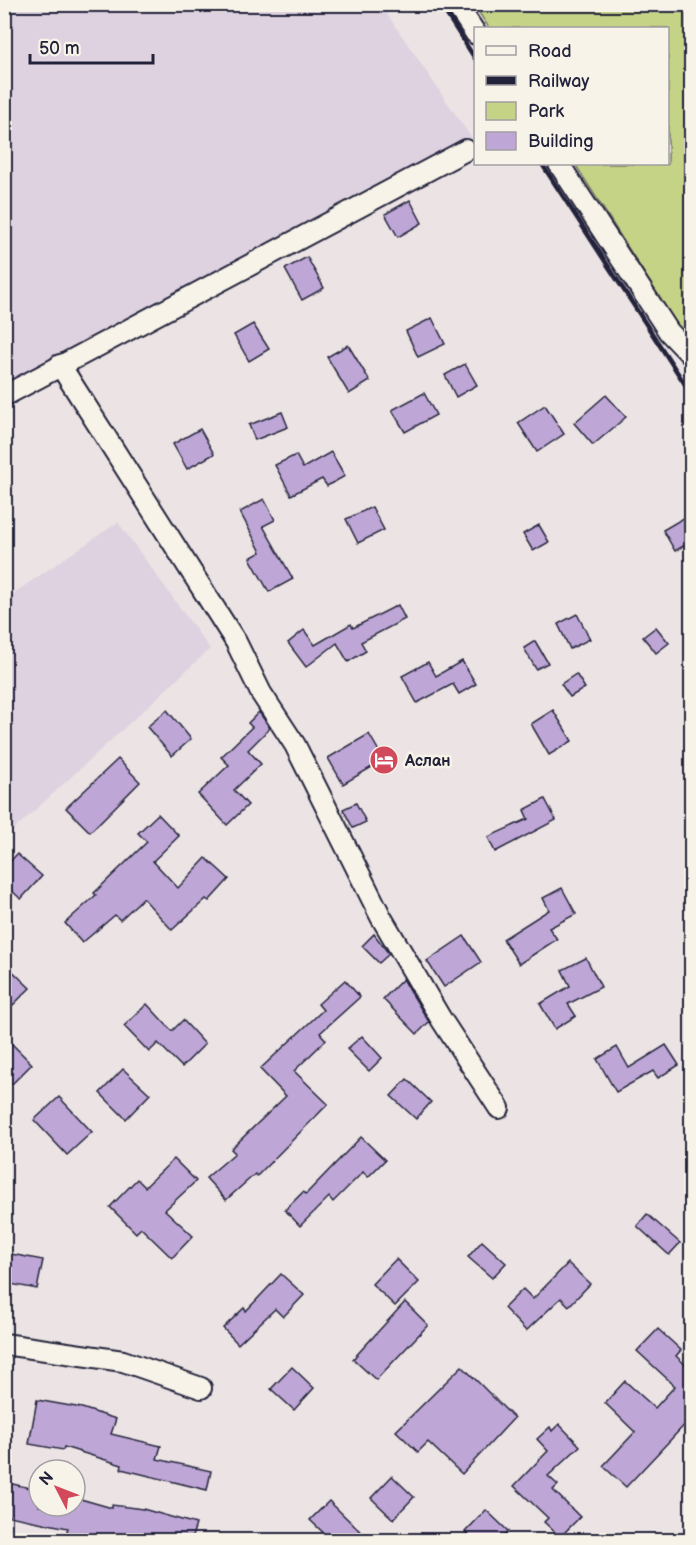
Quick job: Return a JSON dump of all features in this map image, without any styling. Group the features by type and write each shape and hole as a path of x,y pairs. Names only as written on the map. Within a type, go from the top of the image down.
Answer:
{"street":[{"path":"456,4 474,31"},
{"path":"4,396 466,150"},
{"path":"561,165 669,332 692,356"},
{"path":"60,365 236,642 261,693 295,745 381,916 441,1019 499,1108"},
{"path":"4,1344 123,1361 201,1388"}],"shaded area":[{"path":"5,5 381,5 473,140 5,388"},
{"path":"118,522 210,649 5,838 5,599"}],"green space":[{"path":"474,5 691,5 691,347 576,165 669,165 669,27 488,27"}],"building":[{"path":"410,200 422,223 398,237 385,214"},
{"path":"307,257 324,288 302,300 285,269"},
{"path":"432,318 445,344 418,357 406,331"},
{"path":"253,324 269,349 249,361 234,335"},
{"path":"348,345 370,381 349,394 327,357"},
{"path":"465,364 477,385 456,397 445,375"},
{"path":"424,393 436,415 405,432 392,410"},
{"path":"606,395 626,417 593,445 574,423"},
{"path":"545,405 564,434 537,452 518,423"},
{"path":"282,412 288,427 255,440 249,425"},
{"path":"200,429 214,454 187,469 173,444"},
{"path":"331,452 345,476 327,486 322,479 291,495 275,465 296,455 303,468"},
{"path":"264,499 275,520 263,526 293,579 269,592 250,558 261,552 240,512"},
{"path":"372,507 384,530 358,543 346,519"},
{"path":"692,513 692,541 675,551 663,530"},
{"path":"539,525 549,542 533,551 523,534"},
{"path":"398,605 405,619 361,642 366,651 348,662 337,643 306,667 288,643 304,630 315,645 351,624 353,628"},
{"path":"577,614 590,639 570,649 558,624"},
{"path":"656,627 669,643 656,653 643,637"},
{"path":"535,641 548,663 536,669 524,648"},
{"path":"462,661 476,684 459,694 453,684 417,703 402,676 428,662 436,676"},
{"path":"576,674 585,688 570,697 561,684"},
{"path":"167,710 191,739 172,756 147,727"},
{"path":"553,710 572,741 549,755 531,724"},
{"path":"259,712 270,728 248,750 261,764 234,790 248,805 227,825 198,794 229,765 221,757 252,727 248,723"},
{"path":"369,734 384,760 343,784 328,758"},
{"path":"118,759 140,782 90,832 66,808"},
{"path":"545,799 556,820 495,852 488,837 528,819 524,810"},
{"path":"356,803 366,822 353,828 343,809"},
{"path":"158,814 179,836 153,861 178,888 206,858 229,879 209,901 206,899 172,930 143,898 120,920 115,915 82,943 65,923 96,895 94,893 147,842 138,833"},
{"path":"17,854 42,876 21,899 4,884 4,868"},
{"path":"562,888 576,914 549,928 557,939 519,964 503,939 549,910 543,898"},
{"path":"374,934 389,954 379,963 362,946"},
{"path":"464,936 481,962 444,987 427,961"},
{"path":"586,958 601,987 568,1004 576,1016 555,1029 540,1004 570,986 562,970"},
{"path":"4,963 30,988 4,1014"},
{"path":"403,979 429,1022 417,1034 383,999"},
{"path":"345,980 360,997 320,1033 326,1040 294,1071 328,1104 257,1176 255,1174 226,1200 206,1178 235,1153 231,1149 286,1096 260,1069 323,1010 318,1004"},
{"path":"147,1004 172,1031 183,1020 205,1044 182,1067 158,1043 149,1052 124,1026"},
{"path":"4,1036 32,1064 12,1084 4,1076"},
{"path":"362,1036 382,1058 369,1071 347,1049"},
{"path":"666,1045 679,1065 658,1078 653,1071 616,1092 597,1059 617,1047 629,1068"},
{"path":"123,1069 150,1094 126,1119 100,1093"},
{"path":"407,1079 431,1102 416,1119 391,1096"},
{"path":"59,1097 92,1132 67,1155 34,1120"},
{"path":"361,1137 385,1160 368,1177 363,1172 333,1202 329,1197 300,1226 285,1210 303,1192 306,1194"},
{"path":"174,1159 196,1181 165,1210 193,1236 172,1258 141,1228 136,1233 110,1207 137,1179 145,1187"},
{"path":"647,1214 680,1243 669,1255 637,1226"},
{"path":"482,1241 506,1263 492,1278 468,1257"},
{"path":"11,1254 43,1260 37,1289 5,1283"},
{"path":"396,1259 419,1282 395,1306 372,1284"},
{"path":"568,1263 590,1284 569,1306 561,1298 526,1331 504,1308 523,1289 533,1299"},
{"path":"281,1274 304,1295 283,1317 275,1309 238,1344 223,1328 244,1308 246,1311"},
{"path":"405,1302 428,1325 376,1380 353,1359"},
{"path":"658,1329 681,1350 676,1356 692,1371 692,1417 626,1487 603,1466 635,1432 605,1403 625,1381 655,1408 675,1386 637,1351"},
{"path":"462,1366 514,1418 462,1474 428,1442 418,1452 396,1431"},
{"path":"292,1367 314,1388 294,1410 271,1389"},
{"path":"37,1400 82,1408 116,1419 111,1434 161,1446 157,1459 211,1471 207,1490 121,1469 122,1465 64,1447 63,1450 29,1444"},
{"path":"559,1424 580,1446 548,1476 558,1485 553,1490 580,1517 560,1537 544,1522 548,1518 514,1486 548,1451 537,1439 550,1427 552,1431"},
{"path":"392,1476 414,1497 393,1519 371,1498"},
{"path":"4,1482 27,1487 27,1518 87,1518 87,1501 112,1508 112,1505 143,1509 196,1524 191,1540 88,1540 66,1534 68,1528 4,1515"},
{"path":"329,1501 369,1540 331,1540 310,1520"},
{"path":"486,1510 508,1531 499,1540 474,1540 465,1532"}],"railway":[{"path":"440,4 474,57"},
{"path":"543,165 692,395"}],"place":[{"name":"Аслан","path":"384,760"}]}
